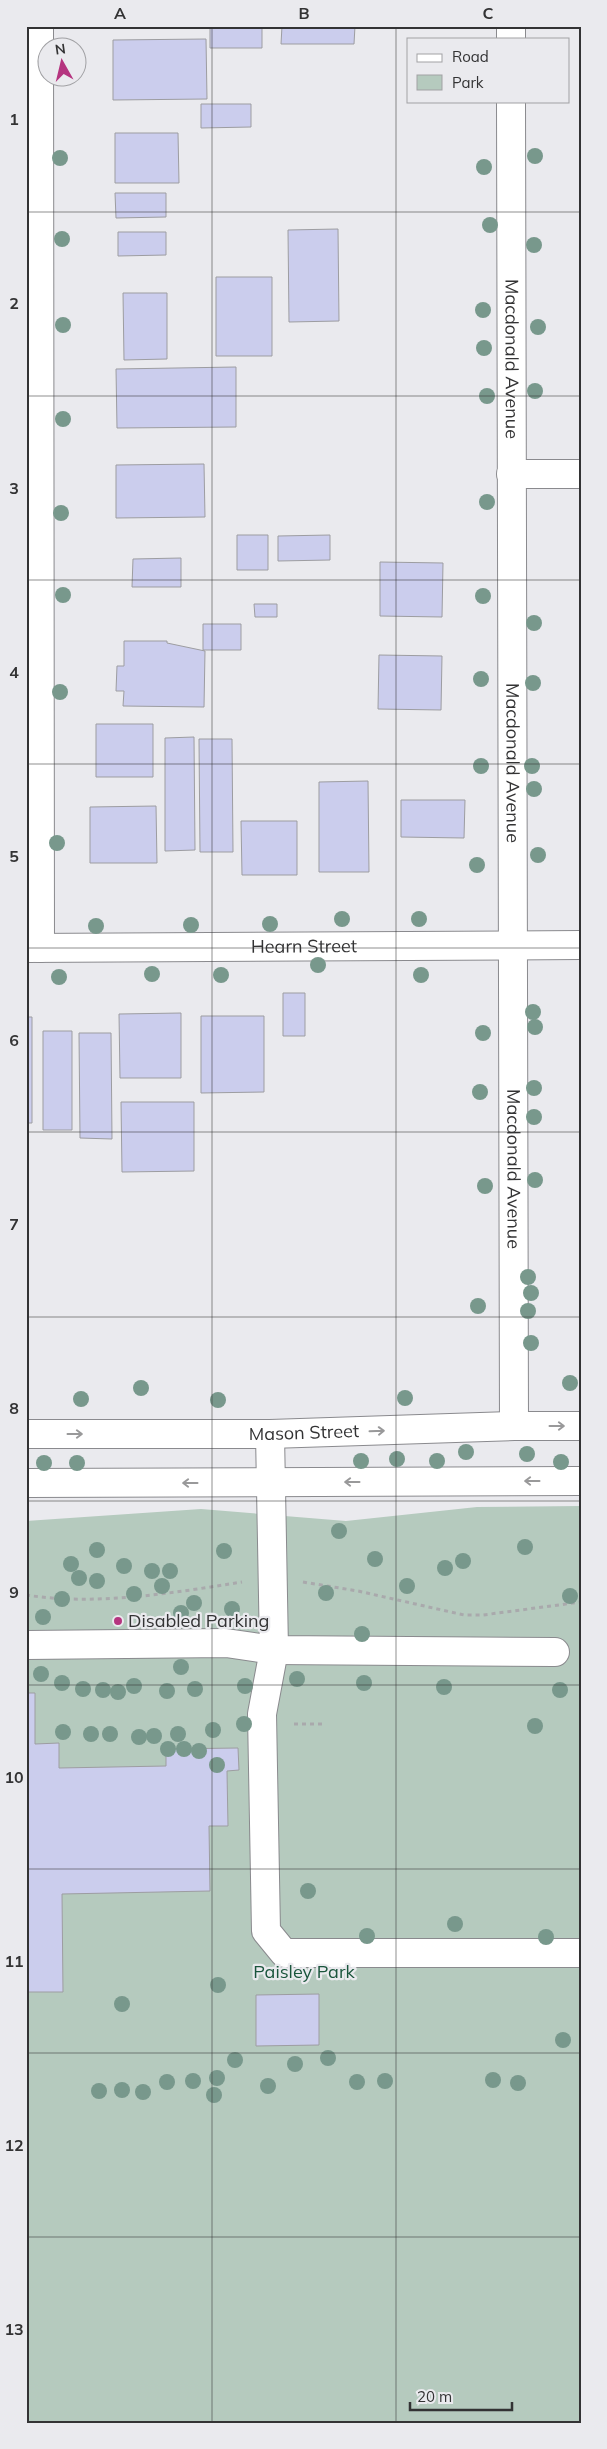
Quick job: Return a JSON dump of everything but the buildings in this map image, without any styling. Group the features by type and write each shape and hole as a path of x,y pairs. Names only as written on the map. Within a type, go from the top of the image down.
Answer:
{"street":[{"path":"33,948 39,26"},
{"name":"Macdonald Avenue","path":"511,102 514,1426"},
{"path":"511,474 581,474"},
{"name":"Hearn Street","path":"33,948 581,945"},
{"name":"Mason Street","path":"26,1434 270,1434 514,1426 581,1426"},
{"path":"270,1434 274,1650 262,1714 266,1931 284,1953 581,1953"},
{"path":"26,1483 581,1481"},
{"path":"26,1645 226,1643 274,1650 555,1652"}],"path":[{"path":"26,1595 49,1599 142,1598 245,1581"},
{"path":"296,1581 358,1591 464,1615 483,1615 581,1602"},
{"path":"290,1724 326,1724"}],"green space":[{"name":"Paisley Park","path":"581,1506 581,2423 26,2423 26,1521 201,1509 346,1521 477,1507"}],"place":[{"name":"Disabled Parking","path":"118,1621"}]}
